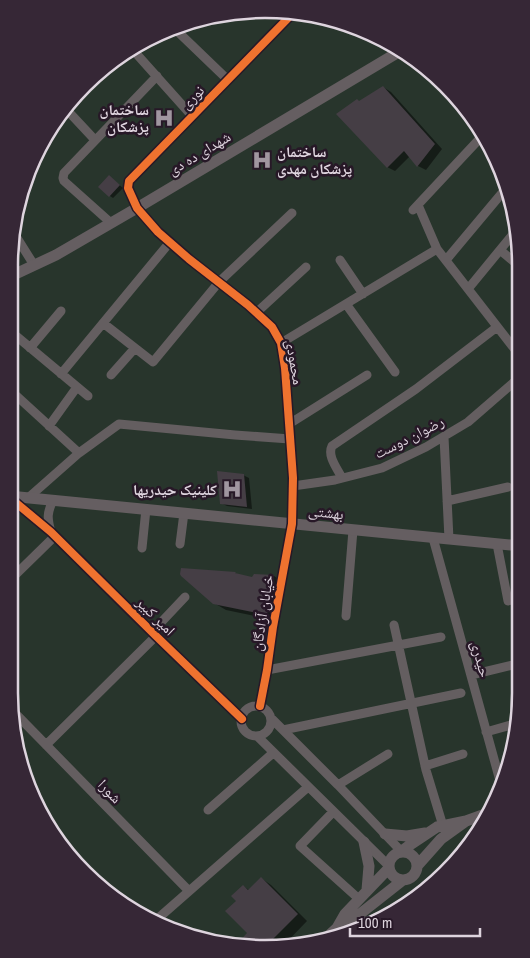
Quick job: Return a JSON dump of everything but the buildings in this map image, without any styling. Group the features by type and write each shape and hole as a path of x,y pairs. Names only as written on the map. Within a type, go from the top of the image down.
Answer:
{"main road":[{"name":"شهدای ده دی","path":"18,273 56,255 138,208 395,54"},
{"name":"بهشتی","path":"18,497 512,545"},
{"path":"337,928 345,914 389,867 391,858 394,855 437,827 480,816"},
{"path":"417,866 441,838 466,820"},
{"path":"385,834 407,836 429,832"},
{"path":"364,842 368,854 368,890"},
{"path":"334,930 351,921 403,880 415,874 417,861 415,857 402,851"},
{"path":"389,867 392,875 403,880"}],"street":[{"name":"نوری","path":"138,208 128,188 129,181 287,19"},
{"path":"179,33 228,80"},
{"path":"136,54 192,116"},
{"path":"111,223 64,181 64,173 157,76"},
{"path":"69,114 95,140"},
{"path":"478,140 415,207 437,249 512,346"},
{"path":"446,260 502,194"},
{"name":"محمودی","path":"138,208 158,232 272,327 281,343 285,368 293,486 292,524"},
{"path":"103,323 153,362 219,282 292,213"},
{"path":"468,289 511,237"},
{"path":"19,241 34,265"},
{"path":"61,374 170,242"},
{"path":"281,343 437,249"},
{"path":"500,250 512,260"},
{"path":"340,260 363,294"},
{"path":"256,313 306,267"},
{"path":"346,304 395,372"},
{"path":"30,348 61,311"},
{"path":"342,478 330,456 332,446 416,390 497,326"},
{"path":"18,338 88,396"},
{"path":"111,375 135,348"},
{"path":"289,424 367,375"},
{"name":"رضوان دوست","path":"293,486 342,478 382,468 426,447 468,422 512,384"},
{"path":"49,426 77,387"},
{"path":"18,397 79,453"},
{"path":"28,498 79,453 119,424 290,439"},
{"path":"444,437 449,539"},
{"path":"447,501 508,487"},
{"path":"18,571 53,534 48,521 48,510 53,500"},
{"name":"امیر کبیر","path":"18,504 53,534 242,719"},
{"path":"142,548 146,509"},
{"path":"180,544 184,513"},
{"name":"خیابان آزادگان","path":"260,706 292,524"},
{"path":"346,616 353,530"},
{"name":"حیدری","path":"433,538 498,775"},
{"path":"497,544 508,601 512,600"},
{"path":"46,745 154,634 185,597"},
{"path":"394,625 425,766 443,826"},
{"path":"267,670 441,637"},
{"path":"471,675 512,666"},
{"path":"283,730 461,693"},
{"path":"389,867 257,736 247,733 242,719 246,710 250,707 260,706 268,711 271,718 402,851"},
{"name":"شورا","path":"19,717 189,891"},
{"path":"257,736 266,732 271,724 271,718"},
{"path":"486,732 510,725"},
{"path":"208,810 273,753"},
{"path":"338,785 388,754"},
{"path":"425,766 463,754"},
{"path":"160,917 308,787"},
{"path":"333,812 300,846 359,899"}],"green space":[{"path":"249,18 281,18 313,22 360,36 403,59 440,90 471,127 494,170 508,217 512,249 512,709 508,741 494,788 471,831 440,868 416,889 403,899 360,922 313,936 281,940 249,940 201,932 170,922 127,899 90,868 69,844 59,831 36,788 22,741 18,709 18,249 22,217 36,170 59,127 90,90 127,59 170,36 217,22"}],"cycle path":[{"path":"260,706 292,524 293,478 285,368 281,343 272,327 248,305 158,232 137,208 128,188 129,181 287,19"},
{"path":"18,504 51,532 242,719"}],"place":[{"name":"ساختمان پزشکان","path":"164,118"},
{"name":"ساختمان پزشکان مهدی","path":"262,160"},
{"name":"کلینیک حیدریها","path":"232,489"}]}
